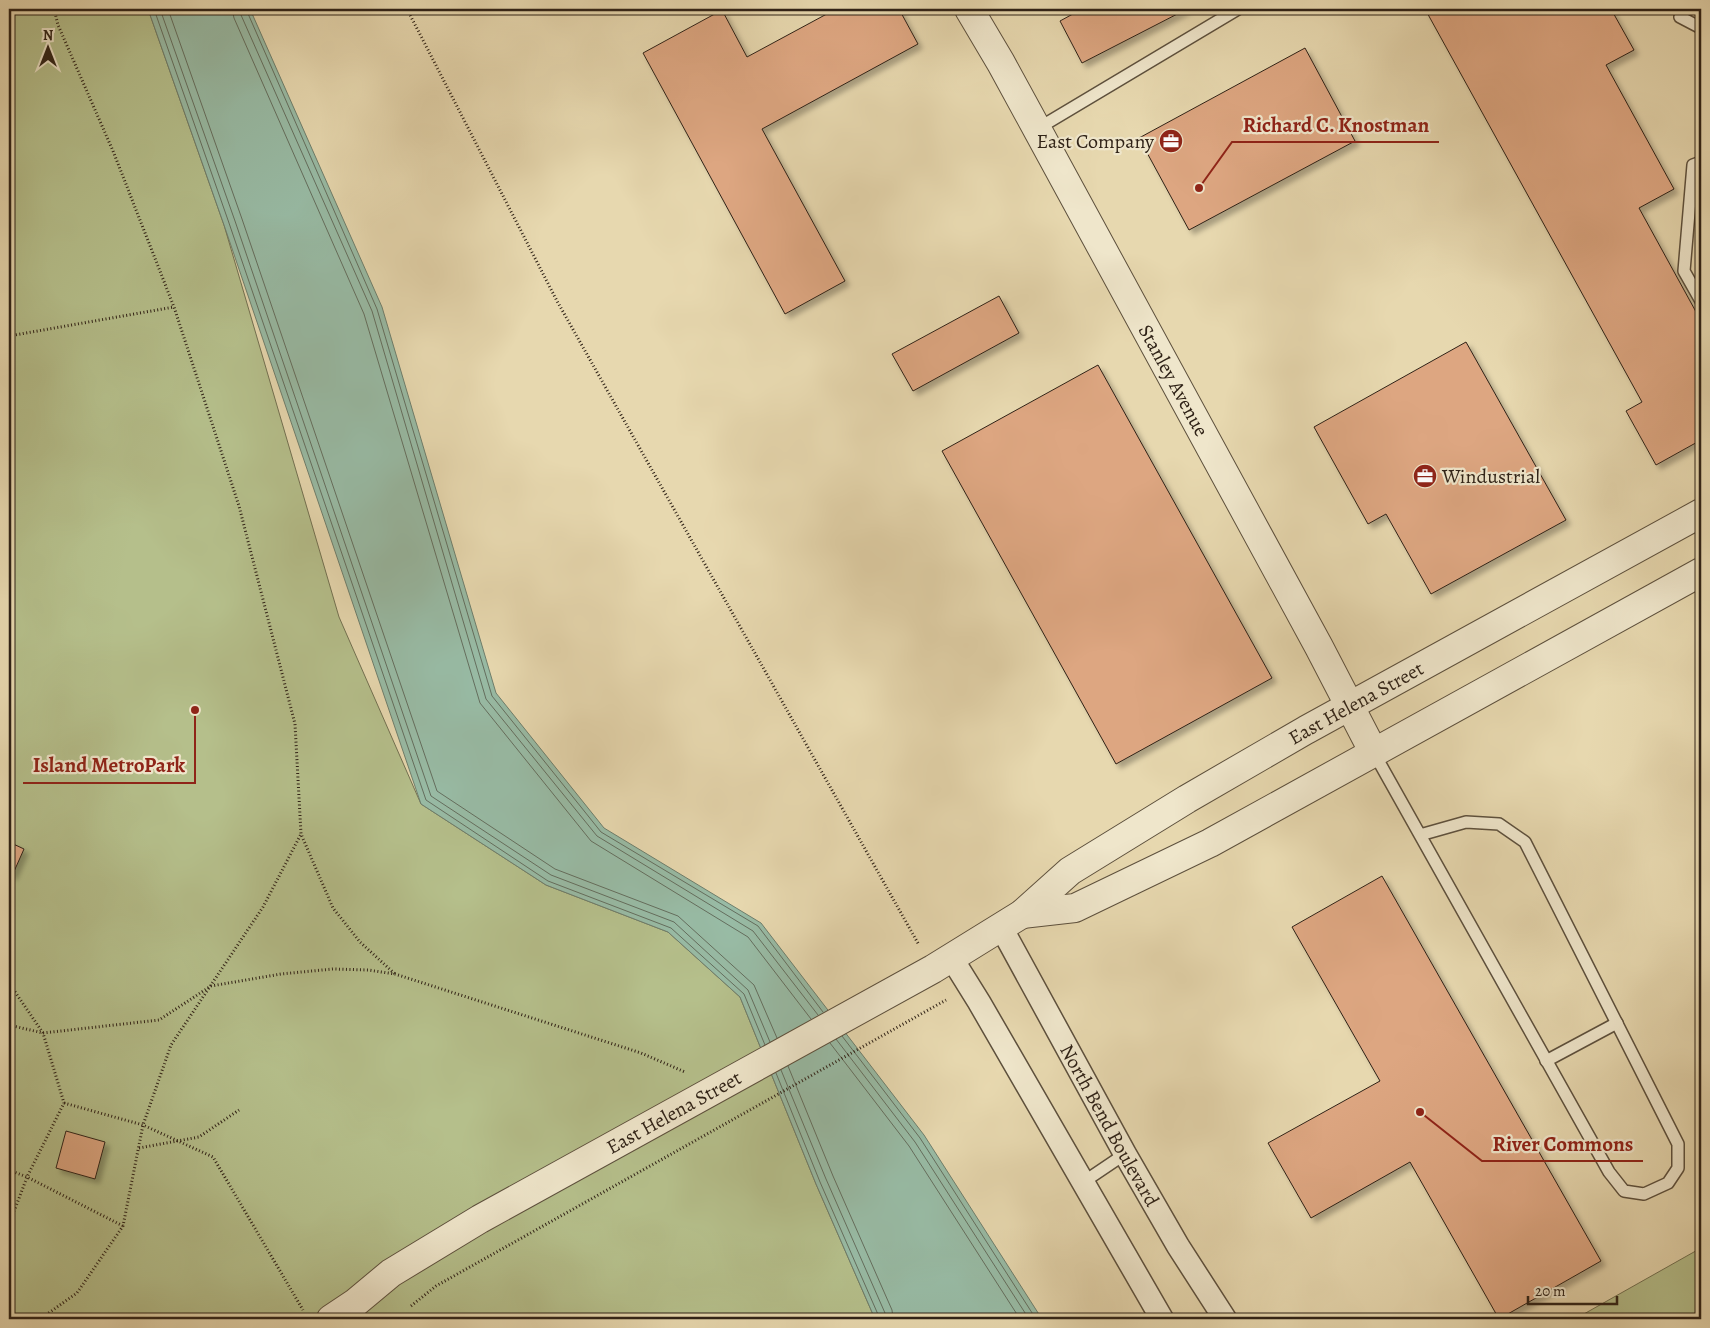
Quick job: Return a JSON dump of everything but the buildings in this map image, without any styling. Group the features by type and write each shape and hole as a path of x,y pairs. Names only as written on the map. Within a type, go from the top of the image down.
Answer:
{"street":[{"name":"Stanley Avenue","path":"969,9 1038,129 1315,639 1374,753"},
{"name":"East Helena Street","path":"331,1319 355,1303 391,1273 480,1219 933,968 1011,920 1070,871 1188,799 1306,730 1701,513"},
{"name":"East Helena Street","path":"1011,920 1075,908 1210,843 1701,572"},
{"name":"North Bend Boulevard","path":"1011,920 1126,1154 1178,1246 1225,1319"},
{"path":"933,968 979,1002 1162,1319"}],"lane":[{"path":"1038,129 1238,9"},
{"path":"1684,9 1680,17 1701,28"},
{"path":"1701,162 1692,166 1684,271 1701,301"},
{"path":"1374,753 1609,1172 1624,1191 1644,1194 1668,1183 1678,1168 1678,1144 1525,842 1499,824 1466,822 1420,835"},
{"path":"1546,1060 1617,1023"},
{"path":"1082,1182 1126,1154"}],"path":[{"path":"54,9 58,25 113,151 174,307 239,506 295,724 301,834 333,908 360,942 395,974"},
{"path":"407,9 557,301 933,968"},
{"path":"9,336 174,307"},
{"path":"40,1319 78,1293 123,1226 143,1126 171,1045 263,907 301,834"},
{"path":"9,1024 44,1033 159,1020 211,986 281,974 333,969 368,970 395,974 642,1053 720,1087"},
{"path":"9,983 44,1033 64,1103 27,1177 15,1209 9,1218"},
{"path":"411,1306 436,1286 951,997"},
{"path":"64,1103 143,1126 212,1157 304,1311"},
{"path":"139,1148 199,1137 239,1110"},
{"path":"9,1170 27,1177 123,1226"}],"shaded area":[{"path":"9,9 148,9 224,225 339,617 421,804 546,885 668,932 740,997 816,1184 875,1319 9,1319"},
{"path":"1701,1248 1701,1319 1575,1319"}],"water":[{"path":"148,9 250,9 382,307 496,693 604,828 761,923 924,1135 1042,1319 875,1319 816,1184 740,997 668,932 546,885 421,804 224,225"}],"place":[{"name":"East Company","path":"1171,141"},
{"name":"Richard C. Knostman","path":"1199,188"},
{"name":"Windustrial","path":"1425,476"},
{"name":"Island MetroPark","path":"195,710"},
{"name":"River Commons","path":"1420,1112"}]}
